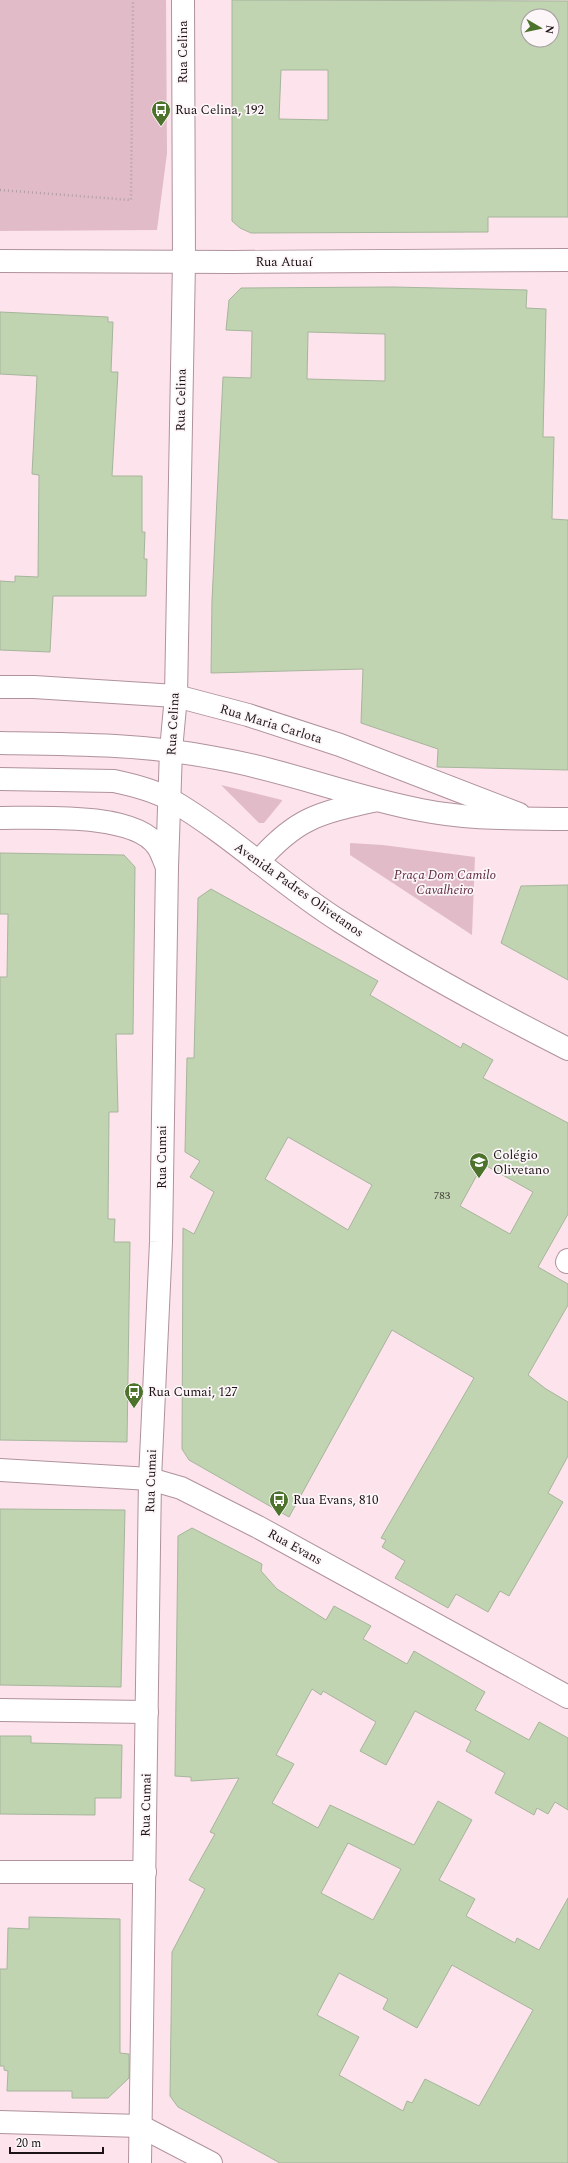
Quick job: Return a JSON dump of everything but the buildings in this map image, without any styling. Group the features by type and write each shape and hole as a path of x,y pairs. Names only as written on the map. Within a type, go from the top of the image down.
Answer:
{"street":[{"name":"Rua Celina","path":"170,800 171,750 176,696 184,261 183,0"},
{"name":"Rua Atuaí","path":"0,261 568,260"},
{"name":"Rua Maria Carlota","path":"0,687 41,687 176,696 248,715 340,745 530,818"},
{"name":"Rua Maria Carlota","path":"0,743 114,744 171,750 217,758 265,769 376,800 460,817 486,819 568,819"},
{"name":"Avenida Padres Olivetanos","path":"0,779 114,781 133,785 170,800 212,828 340,921 420,969 568,1049"},
{"name":"Rua Cumai","path":"140,2163 150,1479 161,1242 167,867 170,800"},
{"path":"258,862 273,844 290,830 312,816 329,810 376,800"},
{"path":"0,818 86,819 116,824 142,833 158,846 167,867"},
{"name":"Rua Evans","path":"0,1470 150,1479 181,1488 258,1527 568,1697"},
{"path":"0,1710 147,1712"},
{"path":"0,1872 145,1872"},
{"path":"0,2122 140,2126 211,2163"}],"path":[{"path":"0,190 131,200 133,0"}],"green space":[{"path":"0,0 166,0 167,153 157,230 0,231"},
{"path":"221,785 282,801 264,823 259,823"},
{"name":"Praça Dom Camilo Cavalheiro","path":"350,843 383,845 475,857 472,935 350,855"}],"place":[{"name":"Rua Celina, 192","path":"161,127"},
{"name":"Colégio Olivetano","path":"479,1179"},
{"name":"Rua Cumai, 127","path":"134,1409"},
{"name":"Rua Evans, 810","path":"279,1517"}]}
